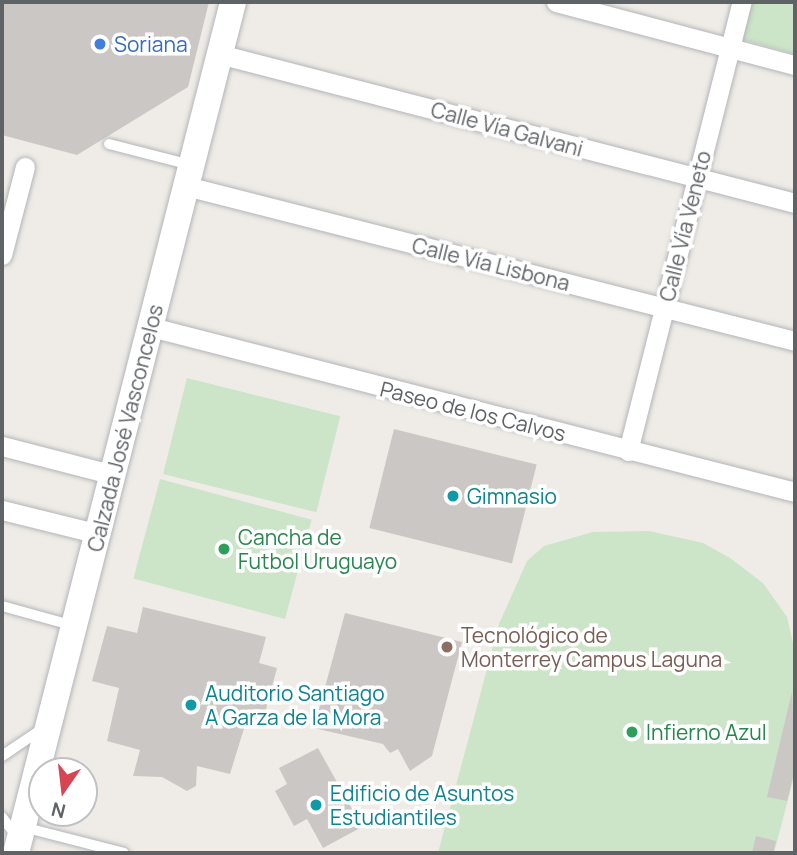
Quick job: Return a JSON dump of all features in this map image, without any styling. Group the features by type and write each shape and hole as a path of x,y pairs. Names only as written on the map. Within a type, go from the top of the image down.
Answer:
{"main road":[{"name":"Calzada José Vasconcelos","path":"15,834 49,726 233,2"}],"street":[{"path":"555,2 795,65"},
{"name":"Calle Vía Veneto","path":"628,451 741,2"},
{"name":"Calle Vía Galvani","path":"219,54 795,203"},
{"path":"2,255 25,167"},
{"name":"Calle Vía Lisbona","path":"189,175 664,308 795,341"},
{"name":"Paseo de los Calvos","path":"151,327 795,492"},
{"path":"2,446 114,475"},
{"path":"2,510 99,534"}],"lane":[{"path":"109,144 189,175"},
{"path":"2,606 75,626"},
{"path":"2,756 49,726"},
{"path":"15,834 124,853"}],"green space":[{"path":"747,2 795,2 795,54 737,38"},
{"name":"Cancha de Futbol Uruguayo","path":"187,378 340,416 316,512 163,474"},
{"name":"Cancha de Futbol Uruguayo","path":"160,479 312,520 285,619 133,578"},
{"name":"Infierno Azul","path":"649,531 703,543 730,558 763,583 787,617 795,652 795,773 774,853 438,853 499,624 527,561 544,546 593,532"}],"building":[{"name":"Soriana","path":"2,2 209,2 188,87 77,155 2,135"},
{"name":"Gimnasio","path":"394,429 537,465 512,564 369,528"},
{"name":"Auditorio Santiago A Garza de la Mora","path":"143,607 266,637 259,663 277,668 262,724 246,722 230,774 197,766 196,786 187,791 162,777 133,776 140,750 107,741 119,688 92,681 107,626 137,633"},
{"path":"345,613 462,642 432,756 410,771 398,749 390,753 383,744 314,728"},
{"path":"792,692 795,769 787,801 767,797"},
{"name":"Edificio de Asuntos Estudiantiles","path":"318,748 362,827 323,848 307,819 294,826 275,791 287,784 279,768"},
{"path":"756,836 776,841 773,853 752,853"}],"place":[{"name":"Soriana","path":"100,44"},
{"name":"Gimnasio","path":"453,496"},
{"name":"Cancha de Futbol Uruguayo","path":"224,549"},
{"name":"Tecnológico de Monterrey Campus Laguna","path":"447,647"},
{"name":"Auditorio Santiago A Garza de la Mora","path":"191,705"},
{"name":"Infierno Azul","path":"632,732"},
{"name":"Edificio de Asuntos Estudiantiles","path":"316,805"}]}
